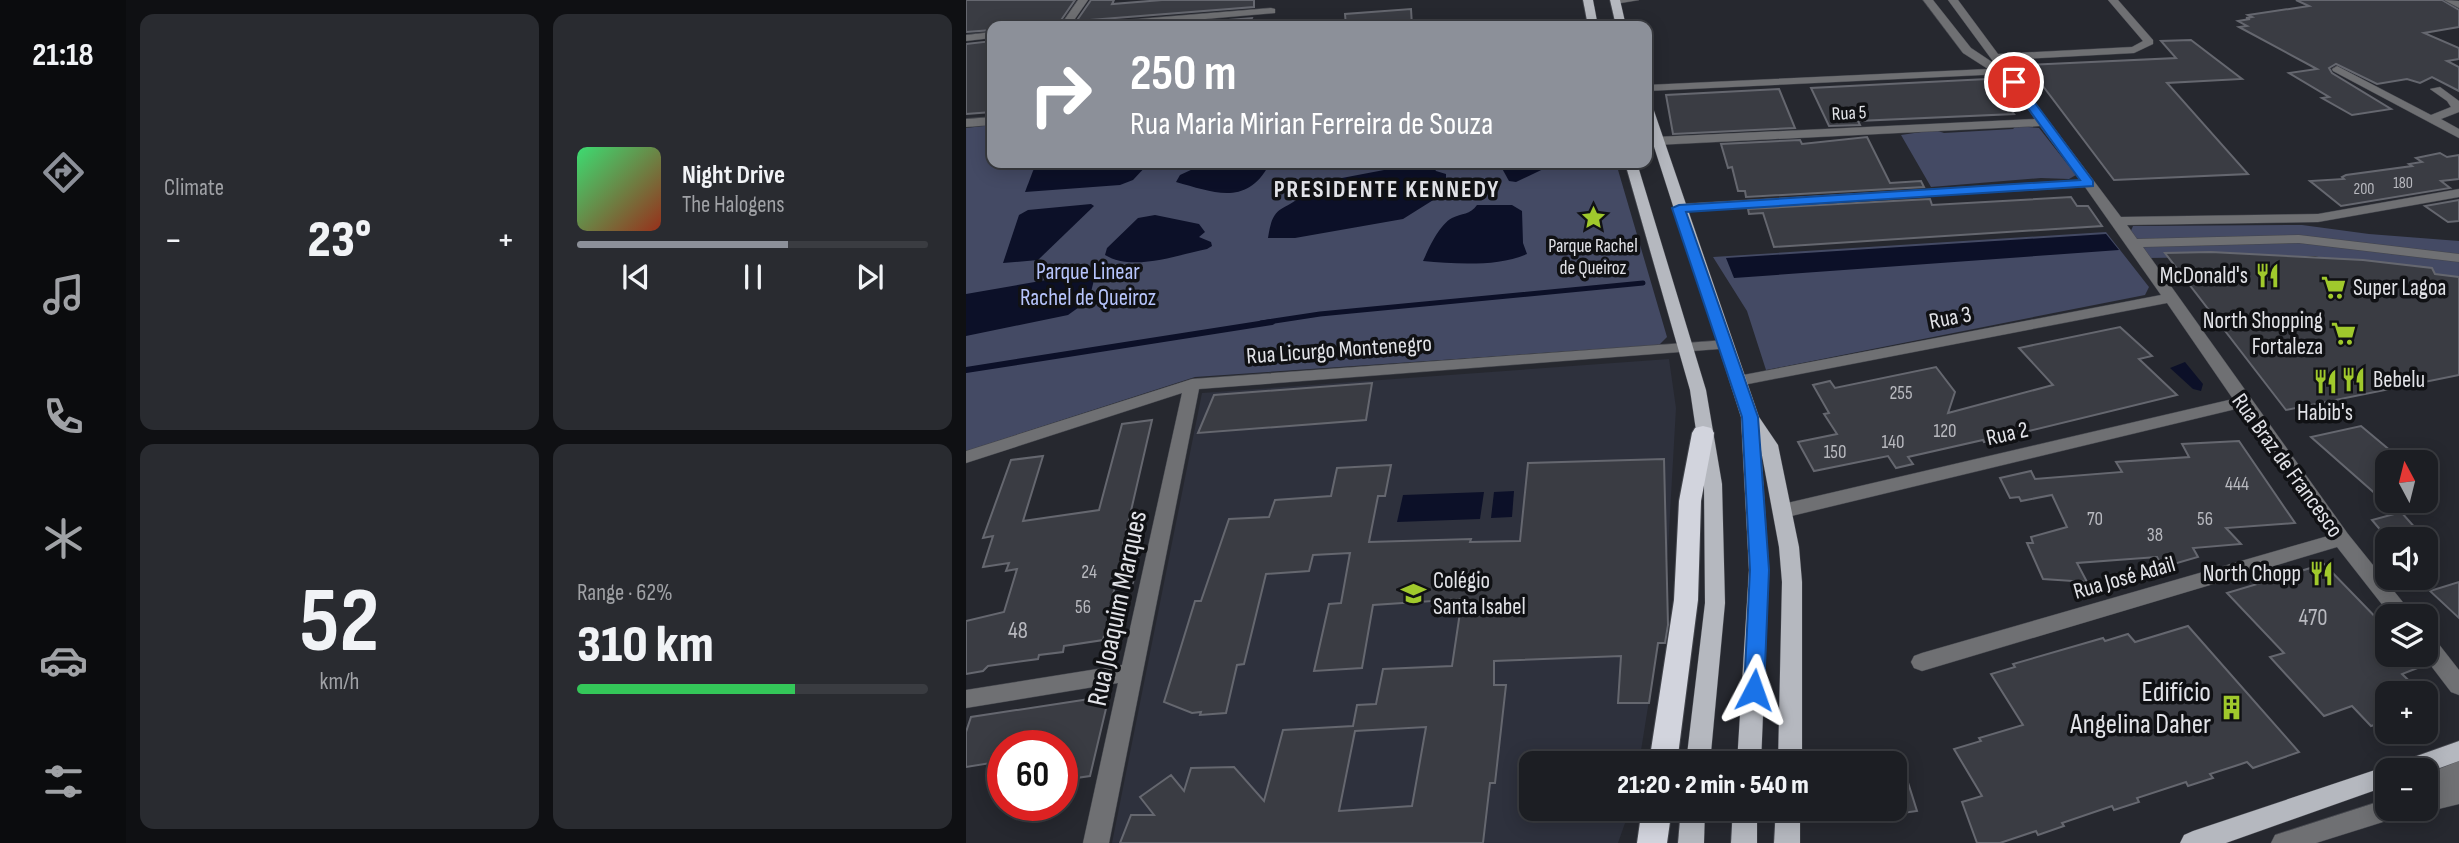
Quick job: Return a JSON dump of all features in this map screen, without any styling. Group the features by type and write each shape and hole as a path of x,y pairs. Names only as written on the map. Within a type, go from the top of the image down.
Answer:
{"highway":[{"path":"1665,751 1686,600 1690,501 1703,433"},
{"path":"1652,843 1655,821"}],"main road":[{"path":"1588,0 1592,21"},
{"path":"1615,1 1620,21"},
{"path":"1652,134 1750,417 1769,445 1783,511 1792,582 1790,751"},
{"path":"1633,168 1698,390 1713,484 1715,603 1699,751"},
{"path":"1750,417 1759,570 1750,751"},
{"path":"2438,758 2459,751"},
{"path":"2193,843 2375,780"},
{"path":"1691,843 1692,821"},
{"path":"1744,843 1745,821"},
{"path":"1787,821 1787,843"}],"street":[{"path":"1068,21 1083,0"},
{"path":"1615,1 1634,0"},
{"path":"1928,0 1969,53 1984,65 2006,71"},
{"name":"Rua Braz de Francesco","path":"1953,0 2117,221 2341,539 2393,604"},
{"path":"1995,57 2134,50 2149,42 2113,0"},
{"path":"2449,0 2459,5"},
{"path":"1133,21 1272,5"},
{"path":"966,38 987,36"},
{"path":"1958,73 1969,61 1969,53"},
{"path":"2337,69 2459,134"},
{"path":"1652,88 2006,71"},
{"path":"2432,118 2457,108 2452,99 2436,89"},
{"path":"966,123 987,121"},
{"name":"Rua 5","path":"1652,134 2044,121"},
{"path":"1679,208 2088,183"},
{"path":"2117,221 2333,217 2459,193"},
{"path":"2132,243 2299,239 2459,258"},
{"name":"Rua 3","path":"1738,382 2170,298"},
{"name":"Rua Licurgo Montenegro","path":"966,457 1192,384 1726,345"},
{"name":"Rua Joaquim Marques","path":"1096,843 1192,384"},
{"name":"Rua 2","path":"1783,511 2243,402"},
{"name":"Rua José Adail","path":"1922,662 2341,539"},
{"path":"2438,659 2459,686"},
{"path":"966,699 1131,672"},
{"path":"2438,780 2459,771"},
{"path":"2438,798 2459,793"},
{"path":"2361,816 2375,810"},
{"path":"2284,843 2375,812"}],"shaded area":[{"path":"1034,168 1144,168 1133,180 1120,185 1025,192"},
{"path":"1267,168 1250,187 1228,193 1176,182 1180,175 1193,169"},
{"path":"1395,168 1434,168 1446,174 1446,192 1403,219 1295,238 1268,238 1275,214 1303,195 1299,191 1305,185"},
{"path":"1502,168 1545,168 1516,182 1509,181"},
{"path":"1091,204 1094,206 1038,260 1003,263 1019,215 1028,210"},
{"path":"1477,205 1512,205 1522,211 1523,243 1527,254 1489,263 1423,261 1447,221 1469,212"},
{"path":"1155,215 1199,224 1205,232 1199,237 1211,242 1212,246 1155,261 1129,262 1105,255 1107,248 1138,218"},
{"path":"2106,234 2119,250 1734,278 1726,258"},
{"path":"1075,275 1094,280 1089,300 1068,315 966,336 966,294"},
{"name":"Colégio Santa Isabel","path":"1669,359 1676,408 1668,549 1659,638 1641,751 1519,751 1519,821 1626,821 1618,843 1112,843 1202,393"},
{"path":"2185,362 2203,384 2201,391 2193,389 2170,368"},
{"path":"1514,491 1512,517 1491,518 1494,492"},
{"path":"1484,492 1480,519 1397,522 1403,495"}],"green space":[{"name":"Parque Linear Rachel de Queiroz","path":"987,126 987,168 1617,168 1667,337 1659,345 1195,377 966,451 966,128"},
{"path":"2016,126 2039,128 2076,175 2069,179 2041,178 1931,187 1901,135 1935,130 1944,133 2013,129"},
{"path":"2302,225 2369,234 2459,241 2459,277 2373,272 2315,256 2147,258 2130,233 2133,226"},
{"path":"2106,232 2149,287 2145,295 1766,370 1747,311 1713,257"}],"building":[{"path":"966,0 1075,0 1060,21 987,21 987,30 966,32"},
{"path":"1091,0 1114,0 1112,4 1162,0 1254,0 1254,7 1076,21"},
{"path":"2296,0 2442,0 2459,10 2459,27 2424,33 2459,48 2459,59 2447,61 2459,67 2459,91 2432,77 2420,83 2407,79 2377,84 2336,64 2329,68 2332,73 2391,109 2352,115 2322,98 2329,97 2289,73 2317,69 2239,27 2247,26 2238,21 2252,17 2248,15 2309,6"},
{"path":"1411,9 1412,21 1346,21 1345,14"},
{"path":"1252,18 1251,21 1214,21"},
{"path":"2191,40 2242,79 2167,83 2248,174 2114,180 2027,65 2176,58 2161,41"},
{"path":"987,42 987,112 966,114 966,44"},
{"path":"1987,79 2014,114 1858,121 1860,125 1829,126 1811,88"},
{"path":"1779,89 1795,128 1673,134 1666,95"},
{"path":"1867,137 1890,183 1921,181 1924,187 1746,197 1745,191 1738,191 1732,167 1728,168 1721,144 1800,140 1802,144"},
{"path":"2440,153 2447,157 2459,155 2459,179 2441,181 2450,188 2341,206 2310,181 2344,179 2342,177 2346,175 2412,166 2409,164 2422,162 2416,158"},
{"path":"2071,197 2077,206 2088,206 2102,226 1774,247 1763,213 1749,214 1748,209 1930,199 1932,205"},
{"path":"2459,200 2459,221 2448,222 2425,206"},
{"name":"North Shopping Fortaleza","path":"2211,252 2363,260 2432,268 2435,274 2459,277 2459,375 2286,410 2165,253"},
{"path":"2120,327 2152,356 2139,359 2177,395 1984,442 1983,440 1908,457 1913,464 1896,468 1888,456 1814,471 1798,442 1837,434 1824,414 1829,413 1813,385 1830,381 1835,388 1936,367 1955,392 1948,413 2053,385 2019,348"},
{"path":"1372,383 1366,420 1198,433 1214,395"},
{"path":"1152,420 1121,554 1139,551 1133,583 1115,586 1103,640 1064,646 1063,652 1039,655 1038,659 988,666 983,671 966,674 966,621 1004,612 1017,569 1006,571 1009,563 983,567 993,536 983,538 1011,460 1043,456 1023,521 1099,510 1122,424"},
{"path":"2361,426 2390,450 2375,450 2375,493 2311,437"},
{"path":"2239,441 2295,523 2226,528 2241,544 2193,548 2198,557 2163,567 2157,557 2077,563 2087,582 2043,579 2027,543 2033,543 2031,537 2067,527 2052,495 2021,501 2019,497 2010,498 2000,478 2031,471 2035,479 2122,472 2116,462 2189,457 2182,444"},
{"path":"1664,459 1668,625 1665,643 1658,643 1649,703 1618,703 1621,656 1494,661 1494,685 1506,685 1495,783 1490,783 1483,843 1120,843 1131,815 1154,815 1140,797 1171,775 1184,791 1191,768 1234,767 1264,801 1283,730 1353,726 1357,705 1376,704 1383,669 1452,666 1462,599 1373,605 1362,668 1314,671 1329,604 1341,603 1350,553 1313,555 1309,571 1266,574 1244,664 1237,665 1226,713 1200,715 1201,712 1192,713 1164,702 1195,601 1201,601 1229,519 1269,517 1275,500 1331,496 1337,468 1391,465 1385,496 1378,496 1369,542 1471,539 1470,542 1520,541 1528,463","holes":["1426,727 1412,806 1339,811 1355,731"]},
{"path":"2402,513 2414,527 2378,527 2372,520"},
{"path":"2324,564 2375,617 2375,667 2420,667 2402,674 2409,681 2375,681 2375,725 2371,726 2352,706 2324,716 2270,657 2284,653 2227,593"},
{"path":"2459,582 2459,618 2430,591"},
{"path":"2188,626 2299,752 2253,768 2247,762 2210,774 2213,778 2188,786 2186,782 2137,798 2139,802 2114,810 2112,806 2062,823 2064,826 2038,835 2036,831 2000,843 1977,843 1962,802 1982,796 1954,749 1981,741 1979,738 2023,725 1991,674 2015,667 2013,664 2103,638 2105,641 2128,634 2135,642"},
{"path":"1109,696 1090,776 1078,778 1078,730 987,730 987,764 966,767 966,732 971,717"},
{"path":"1907,779 1917,811 1907,812"}],"waterway":[{"path":"1261,323 1320,314 1643,283"},
{"path":"966,370 1272,322"}],"place":[{"name":"Parque Rachel de Queiroz","path":"1593,217"},
{"name":"McDonald's","path":"2268,275"},
{"name":"Super Lagoa","path":"2333,287"},
{"name":"North Shopping Fortaleza","path":"2343,333"},
{"name":"Bebelu","path":"2353,379"},
{"name":"Habib's","path":"2325,382"},
{"name":"North Chopp","path":"2321,573"},
{"name":"Colégio Santa Isabel","path":"1413,593"},
{"name":"Edifício Angelina Daher","path":"2231,707"}],"district":[{"name":"PRESIDENTE KENNEDY","path":"1387,189"}],"route":[{"path":"1754,690 1759,570 1750,417 1679,208 2088,183 2014,82"}]}
